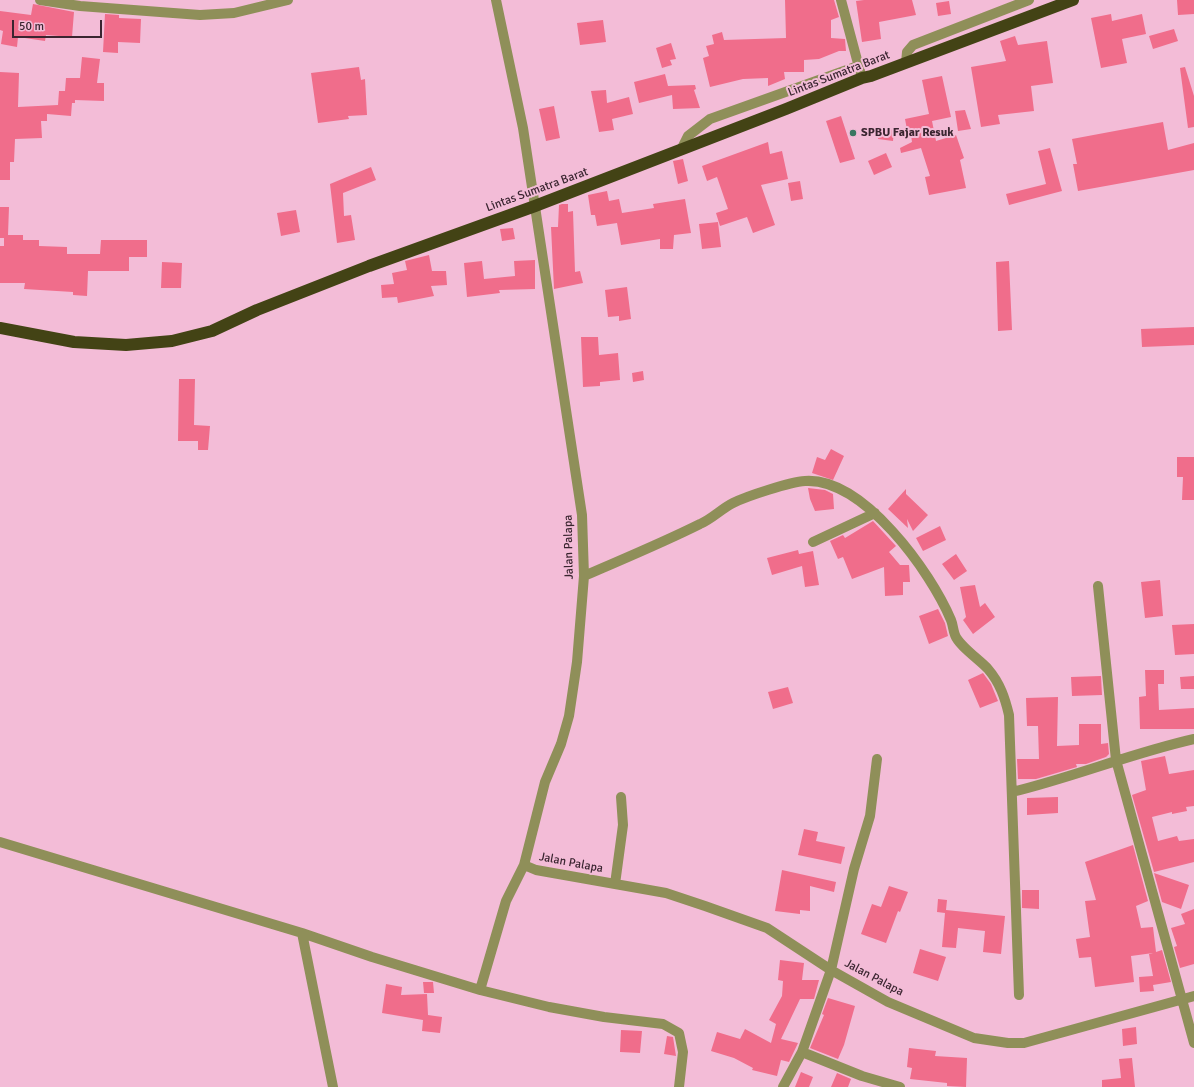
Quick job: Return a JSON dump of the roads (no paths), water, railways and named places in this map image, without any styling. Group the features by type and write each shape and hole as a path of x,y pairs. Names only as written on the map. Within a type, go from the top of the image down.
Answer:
{"highway":[{"name":"Lintas Sumatra Barat","path":"0,328 74,342 126,345 172,341 212,331 257,310 368,266 535,206 681,150 860,72 871,76 1052,3 1073,0"}],"street":[{"path":"40,0 80,6 200,15 234,13 288,0"},
{"name":"Jalan Palapa","path":"496,0 523,128 535,206 582,515 584,576 578,662 569,716 561,744 546,782 524,865 536,870 666,893 767,928 831,970 888,1002 974,1038 1008,1043 1024,1043 1194,996"},
{"path":"681,150 688,136 710,119 860,72 841,0"},
{"path":"906,63 907,52 913,45 1029,0"},
{"path":"584,576 693,528 732,504 754,495 804,481 823,482 858,500 875,513 893,531 915,559 940,599 951,620 956,636 988,670 1002,691 1009,716 1019,995"},
{"path":"813,542 875,513"},
{"path":"1098,586 1116,760 1194,1043"},
{"path":"1012,792 1052,782 1116,760 1194,739"},
{"path":"784,1087 802,1052 831,970 854,870 870,816 877,759"},
{"path":"616,884 623,825 621,797"},
{"path":"0,842 302,933 372,957 480,990 549,1007 604,1017 663,1024 679,1033 683,1052 680,1087"},
{"path":"480,990 506,901 524,865"},
{"path":"302,933 333,1087"},
{"path":"802,1052 862,1076 900,1087"}],"place":[{"name":"SPBU Fajar Resuk","path":"853,133"}]}
